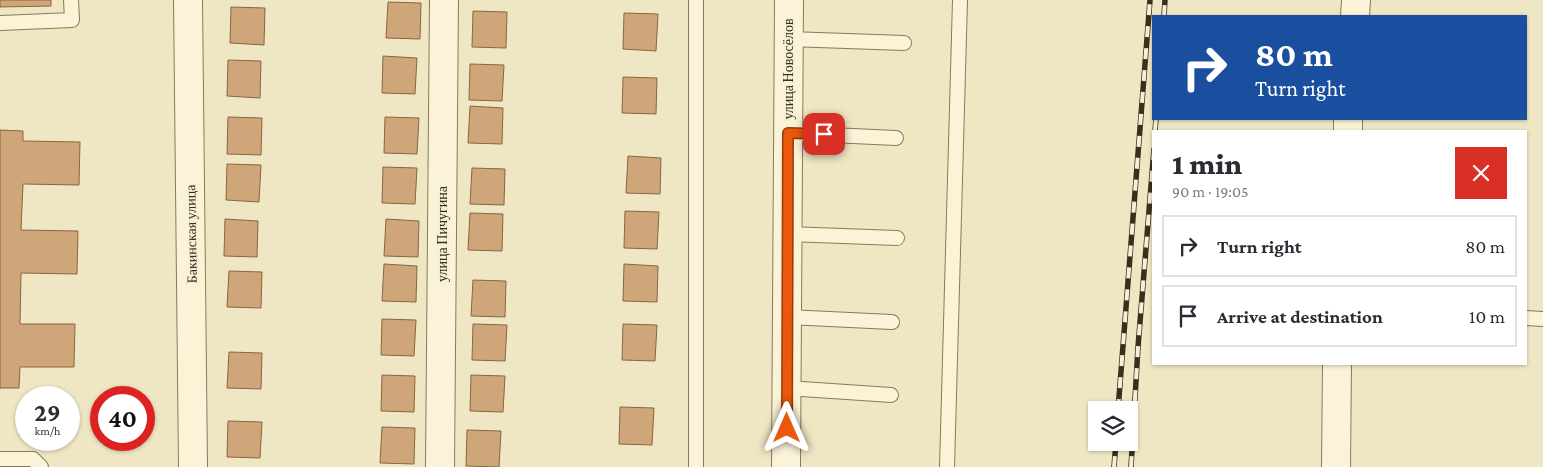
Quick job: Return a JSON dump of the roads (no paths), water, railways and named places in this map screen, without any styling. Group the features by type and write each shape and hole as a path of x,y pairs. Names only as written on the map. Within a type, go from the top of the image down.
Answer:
{"street":[{"name":"Бакинская улица","path":"188,0 193,467"},
{"name":"улица Пичугина","path":"440,467 444,0"},
{"name":"улица Новосёлов","path":"787,467 789,0"},
{"path":"1355,15 1356,0"},
{"path":"1336,467 1337,365"}],"lane":[{"path":"0,23 72,20 71,0"},
{"path":"696,0 696,467"},
{"path":"947,467 960,0"},
{"path":"788,39 904,43"},
{"path":"788,133 896,138"},
{"path":"788,234 897,238"},
{"path":"787,317 892,322"},
{"path":"1527,318 1543,319"},
{"path":"787,388 891,394"},
{"path":"0,459 33,459 41,467"}],"railway":[{"path":"1119,401 1150,0"},
{"path":"1164,15 1165,0"},
{"path":"1155,130 1156,120"},
{"path":"1131,467 1138,347 1152,174"},
{"path":"1114,467 1115,451"}]}
